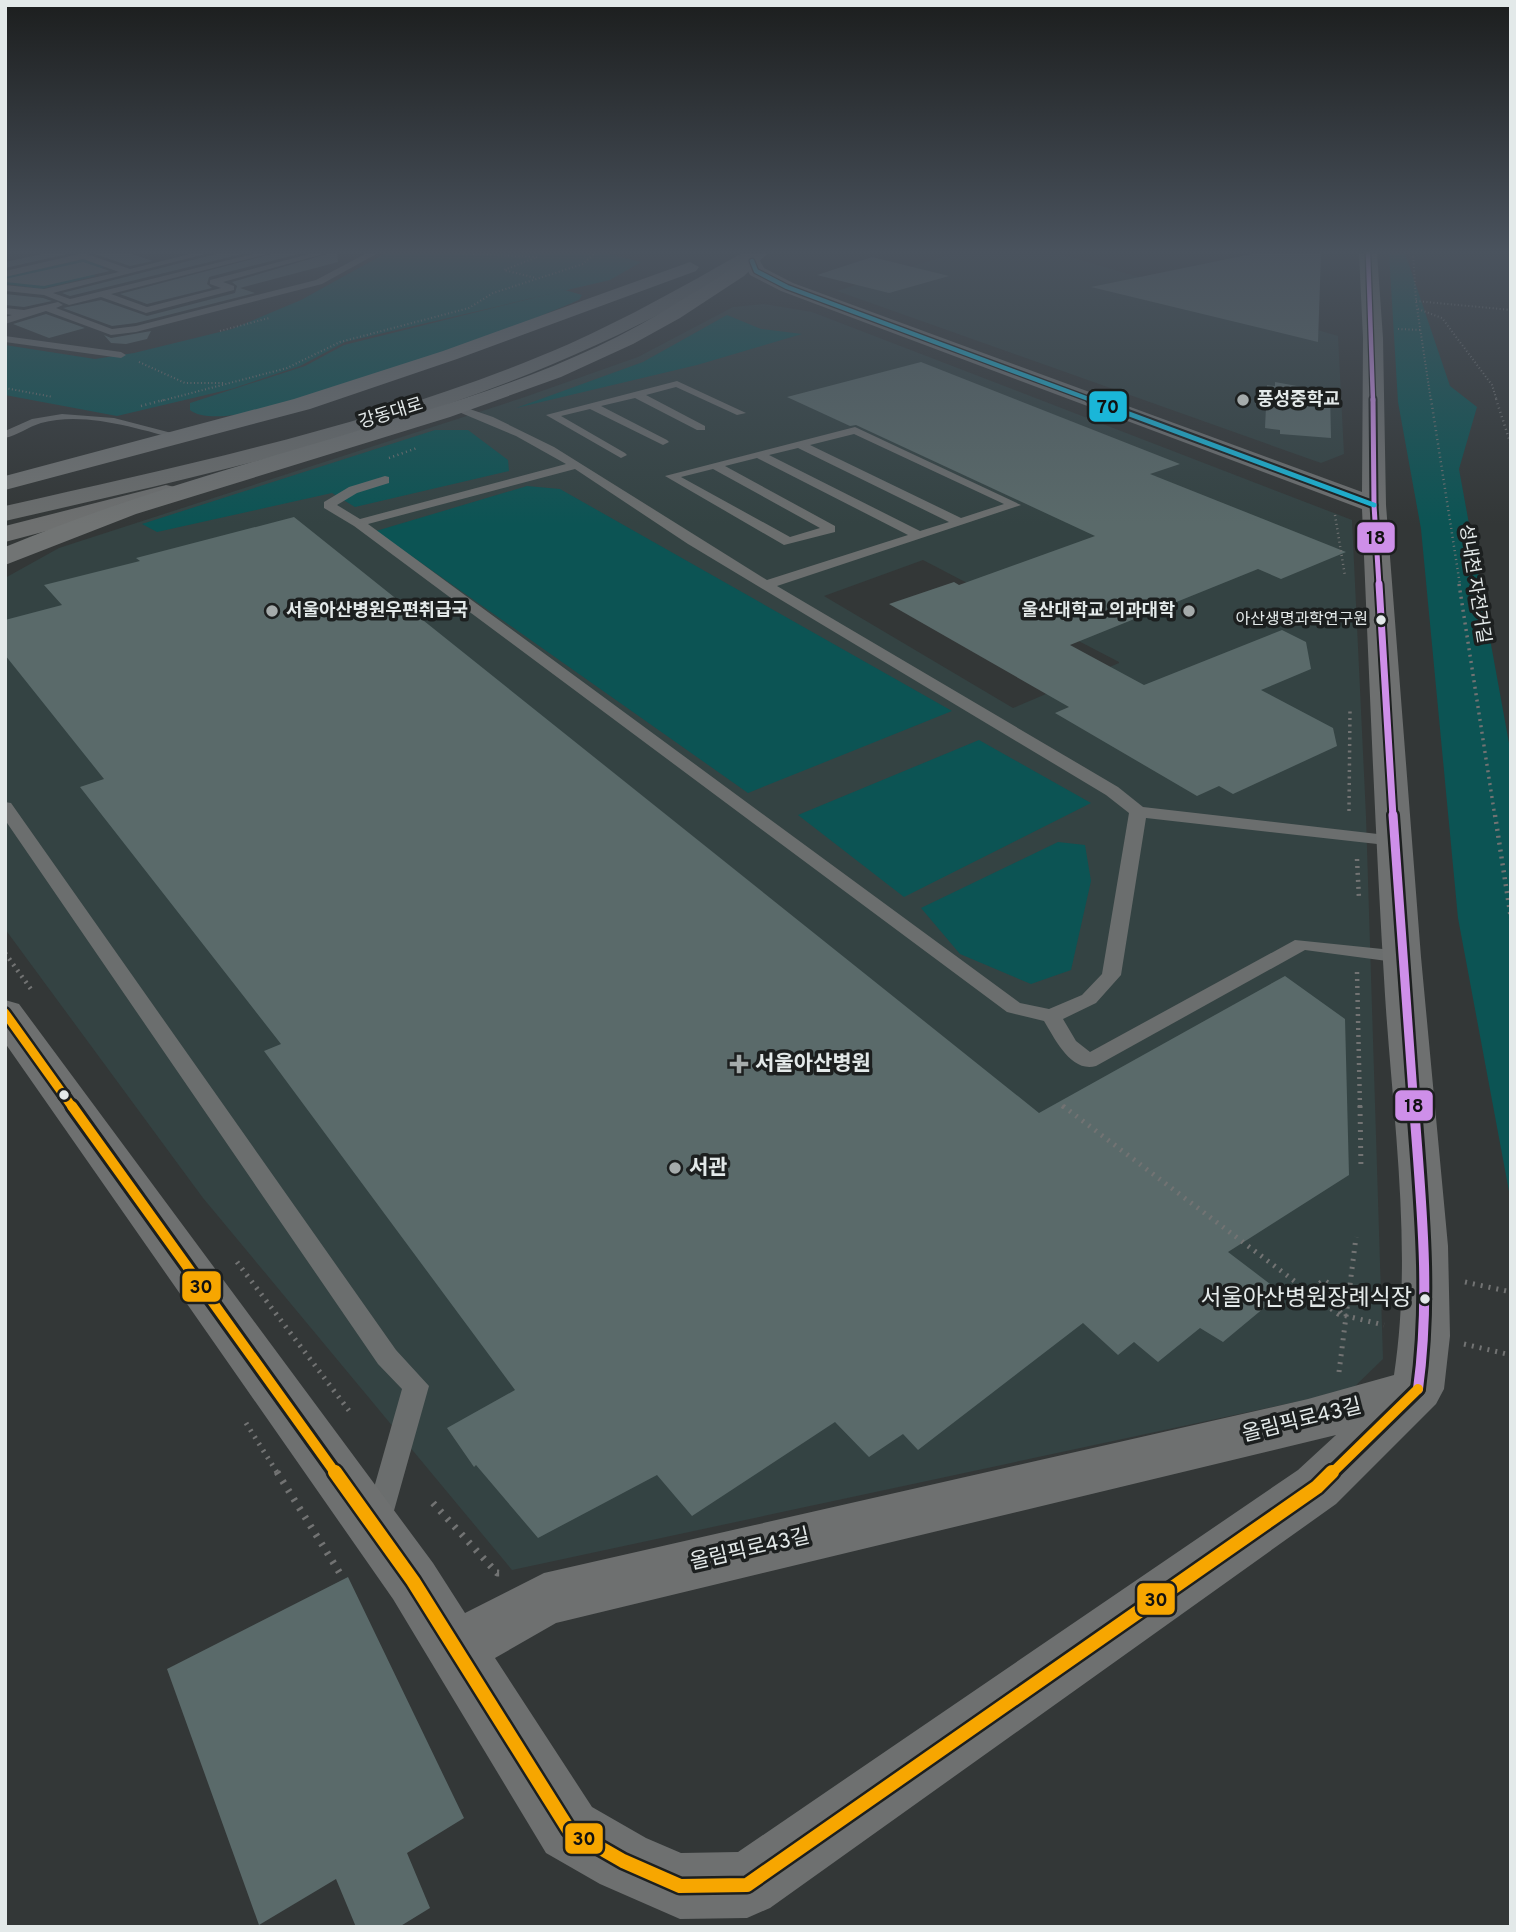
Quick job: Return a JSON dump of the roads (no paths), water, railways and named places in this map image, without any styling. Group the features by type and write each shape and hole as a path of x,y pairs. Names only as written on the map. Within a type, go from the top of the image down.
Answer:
{"highway":[{"path":"5,483 302,404 484,343"},
{"path":"5,557 81,526 269,463 370,437 458,408 619,343"}],"main road":[{"name":"강동대로","path":"5,495 231,440 369,400 527,343"},
{"name":"강동대로","path":"5,514 122,487 367,422 469,390 586,343"}],"street":[{"path":"940,343 1374,505"},
{"path":"5,1013 376,1529 456,1649 569,1830 623,1861 680,1886 747,1885 1317,1486 1418,1390 1425,1336 1425,1247 1402,957 1374,505 1356,462 1372,343"},
{"path":"1311,480 1356,462"},
{"path":"5,534 269,463"},
{"name":"올림픽로43길","path":"456,1649 544,1599 1308,1421 1418,1390"}],"lane":[{"path":"35,343 121,355"},
{"path":"621,455 552,415 677,384 741,413"},
{"path":"636,394 701,428"},
{"path":"592,405 663,442"},
{"path":"458,408 496,420 574,466 766,585 1112,791 1138,812 1395,841"},
{"path":"5,435 43,419 68,418 135,426 181,437"},
{"path":"714,465 831,529 789,542 671,476 714,465 758,454 855,430 1016,505 766,585"},
{"path":"799,444 960,523"},
{"path":"758,454 919,536"},
{"path":"358,523 574,466"},
{"path":"385,480 352,490 328,505 358,523 1014,1008 1051,1016 1089,999 1111,975 1138,812"},
{"path":"5,807 387,1357 416,1386 376,1529"},
{"path":"1051,1016 1069,1046 1089,1060 1301,944 1402,957"}],"place":[{"name":"풍성중학교","path":"1243,400"},
{"name":"서울아산병원우편취급국","path":"272,611"},
{"name":"울산대학교 의과대학","path":"1189,611"},
{"name":"아산생명과학연구원","path":"1381,620"},
{"name":"서울아산병원","path":"739,1064"},
{"name":"서관","path":"675,1168"},
{"name":"서울아산병원장례식장","path":"1425,1299"}]}
